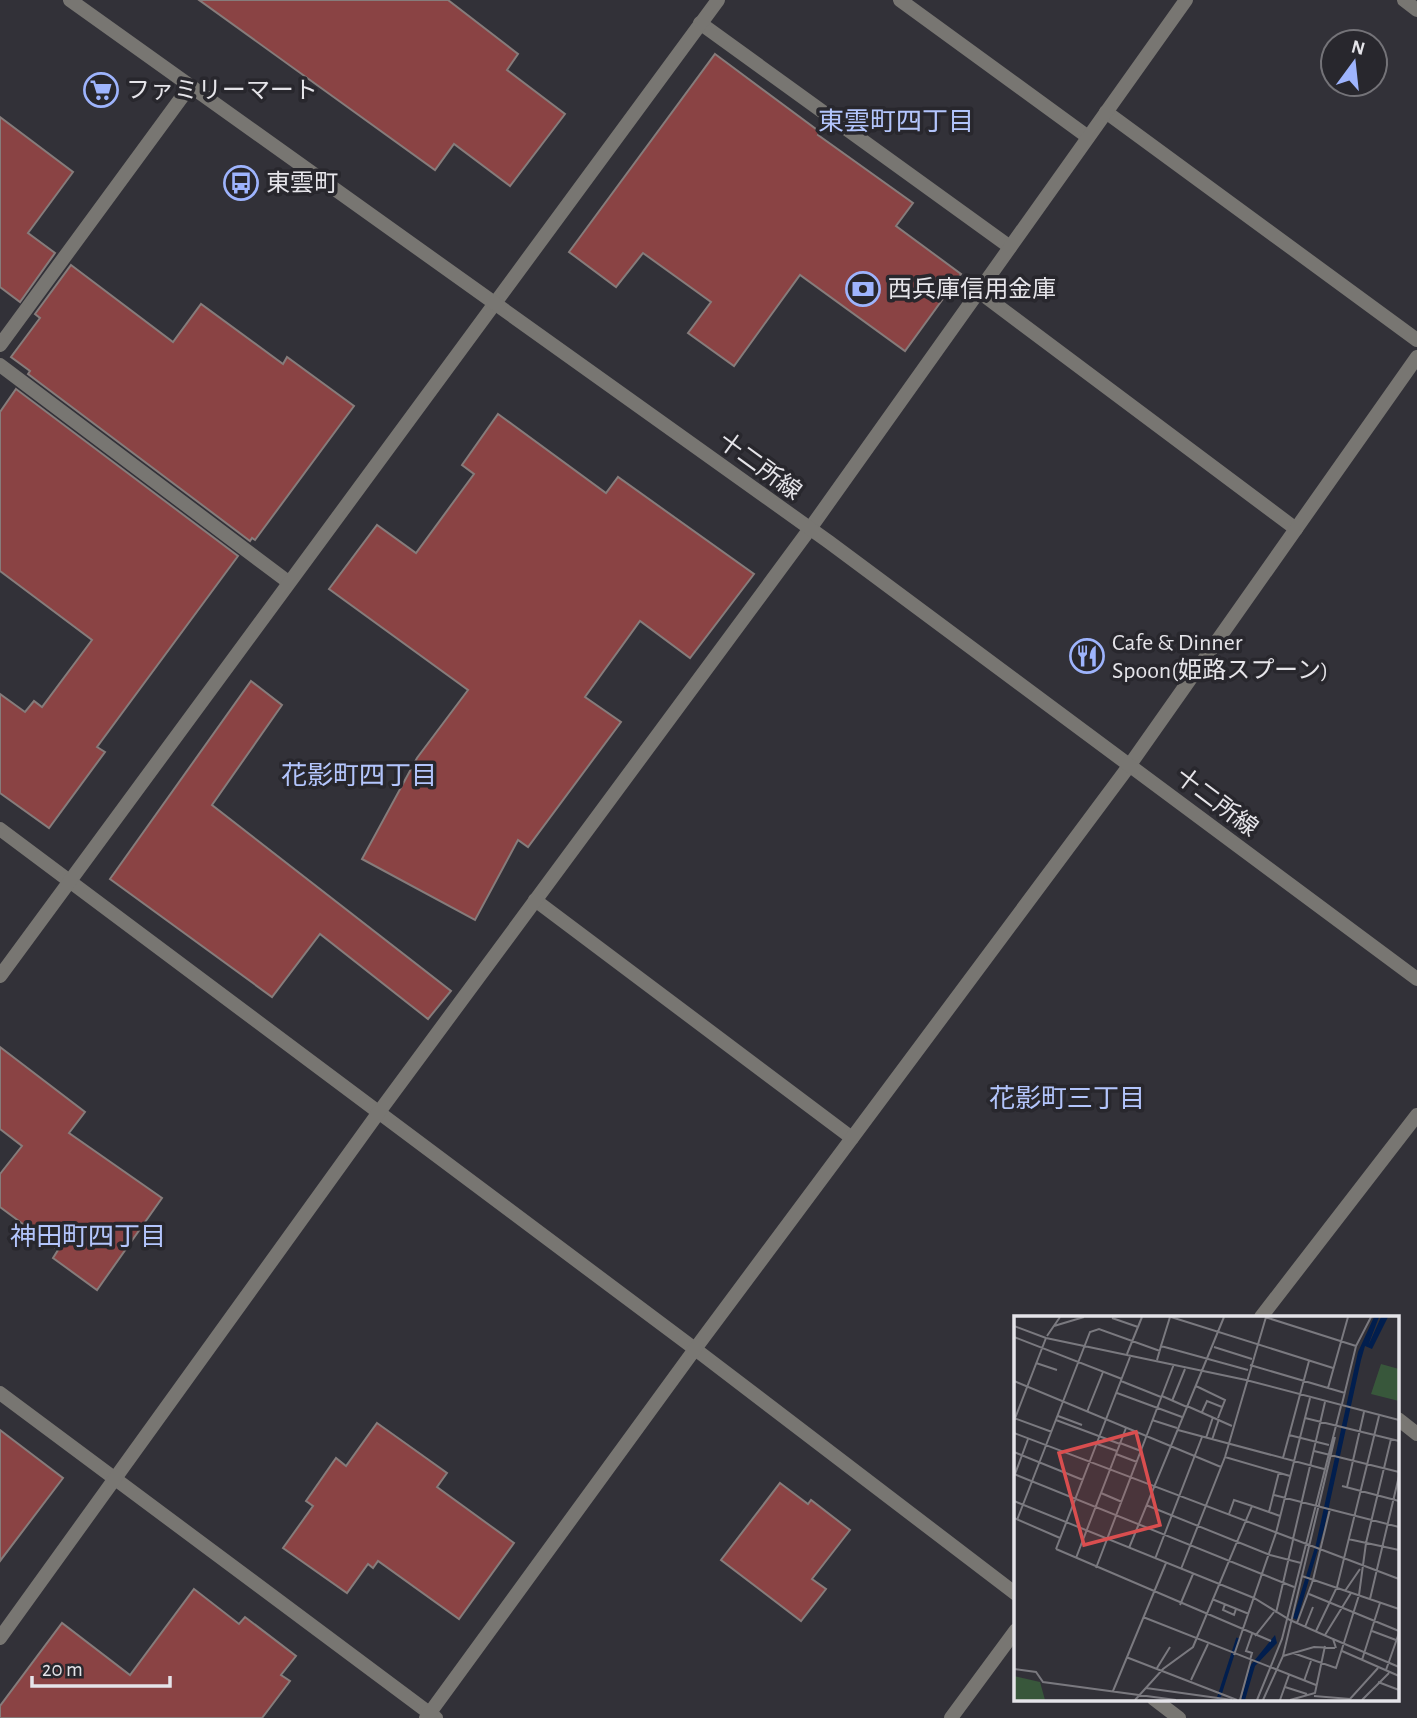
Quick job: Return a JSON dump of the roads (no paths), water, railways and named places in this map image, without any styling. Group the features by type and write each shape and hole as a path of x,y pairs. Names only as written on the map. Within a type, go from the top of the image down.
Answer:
{"street":[{"name":"十二所線","path":"70,0 808,530 1417,979"},
{"path":"0,976 287,581 496,304 718,0"},
{"path":"900,0 1088,137"},
{"path":"0,1638 379,1112 808,530 1186,0"},
{"path":"1404,0 1417,10"},
{"path":"700,23 1010,247"},
{"path":"0,345 190,86"},
{"path":"1106,112 1417,340"},
{"path":"978,291 1296,529"},
{"path":"0,1393 430,1716 695,1349 1129,766 1417,356"},
{"path":"0,365 287,581"},
{"path":"0,829 695,1349 1014,1592"},
{"path":"535,900 852,1138"},
{"path":"1262,1316 1417,1115"},
{"path":"1400,1421 1417,1434"},
{"path":"951,1718 1014,1633"},
{"path":"1155,1700 1179,1718"}],"place":[{"name":"ファミリーマート","path":"101,90"},
{"name":"東雲町","path":"241,183"},
{"name":"西兵庫信用金庫","path":"863,289"},
{"name":"Cafe & Dinner Spoon(姫路スプーン)","path":"1087,656"}],"district":[{"name":"東雲町四丁目","path":"896,121"},
{"name":"花影町四丁目","path":"359,775"},
{"name":"花影町三丁目","path":"1067,1098"},
{"name":"神田町四丁目","path":"88,1236"}]}
